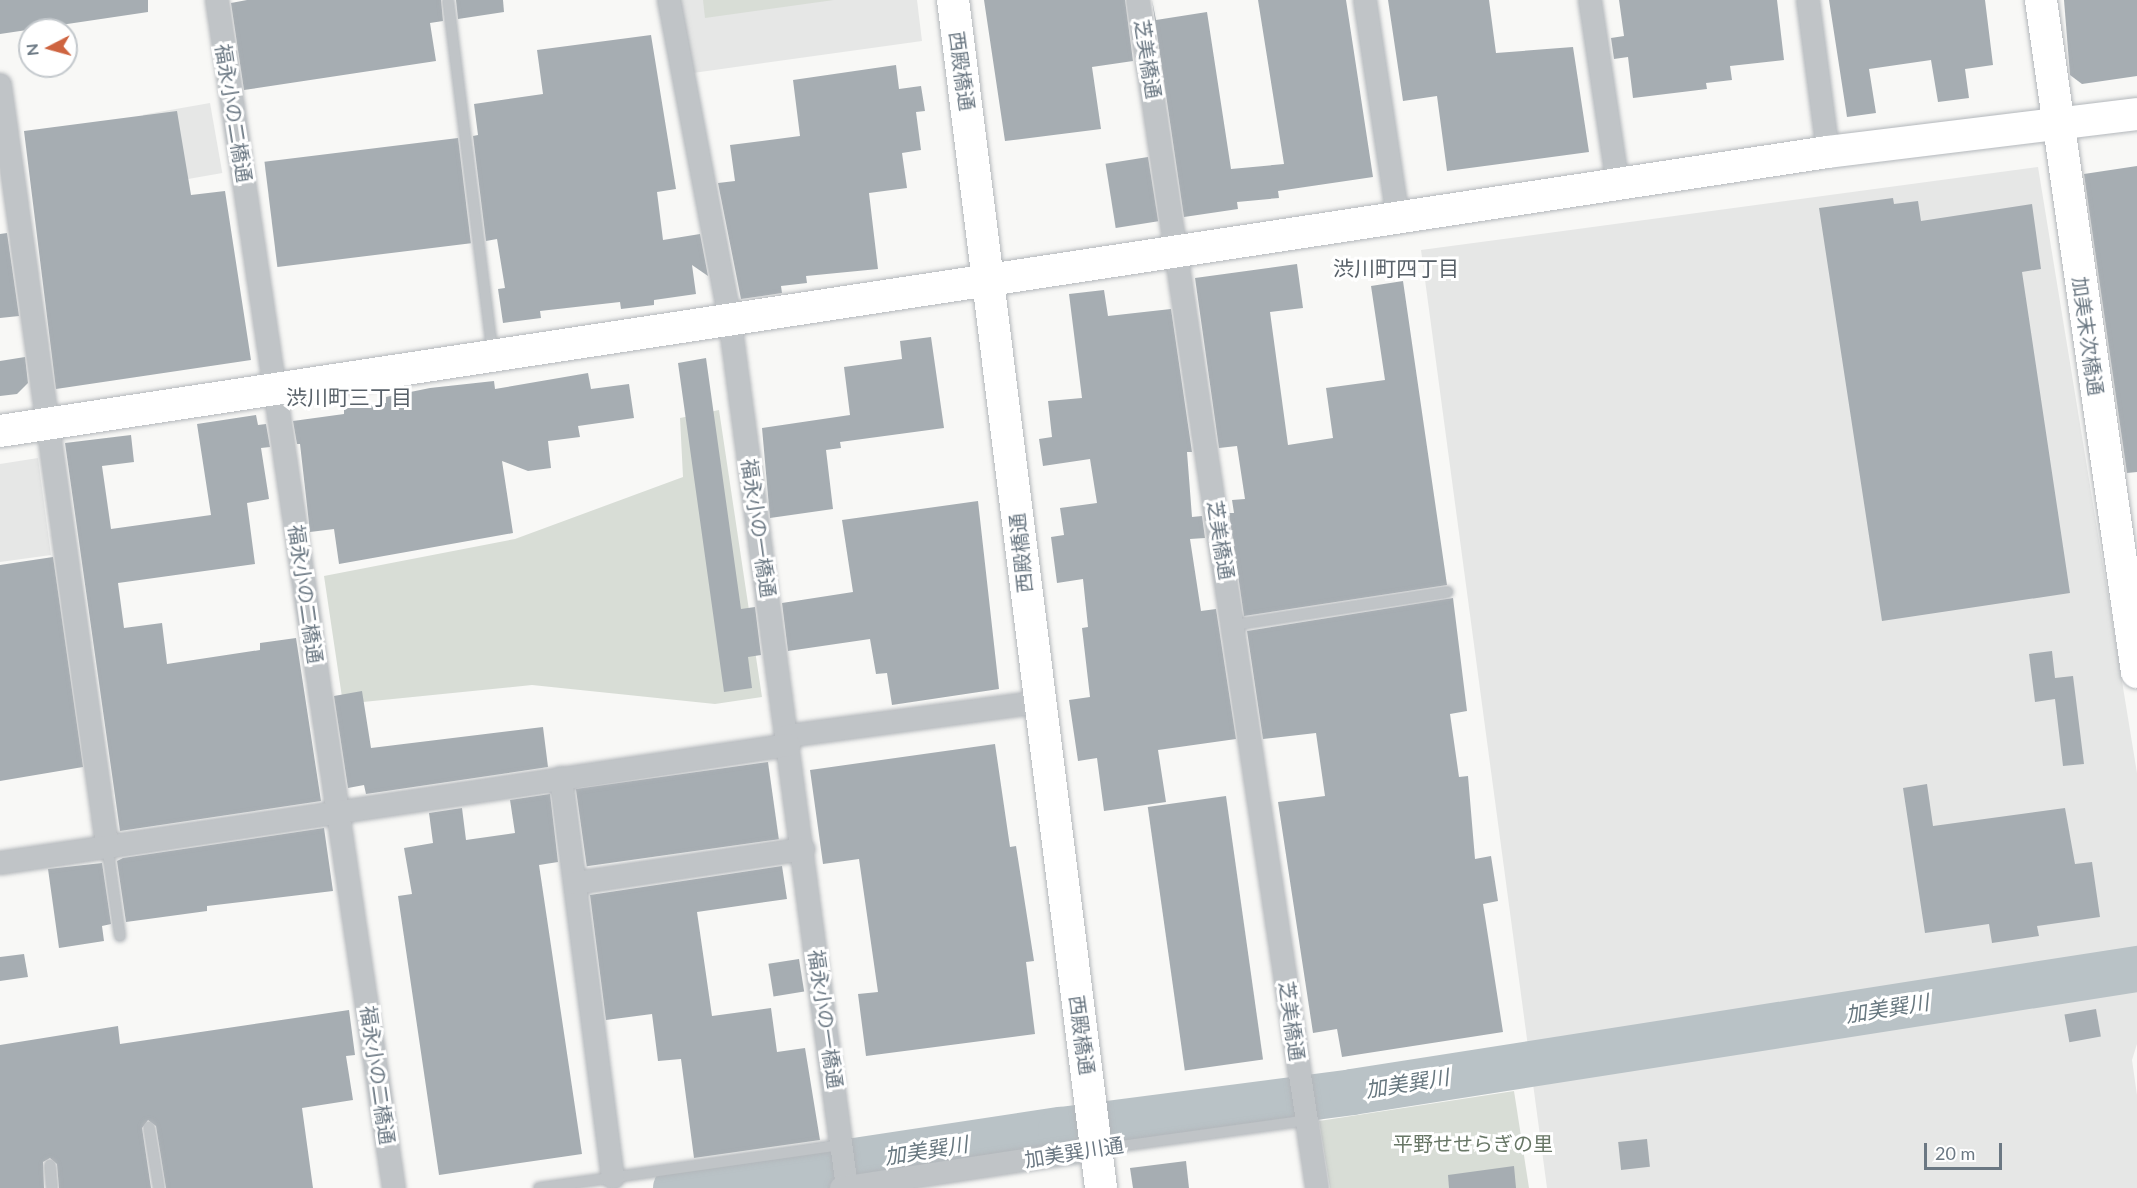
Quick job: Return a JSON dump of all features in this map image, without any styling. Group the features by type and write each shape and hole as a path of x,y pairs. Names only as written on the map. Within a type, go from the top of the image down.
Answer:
{"street":[{"name":"福永小の二橋通","path":"217,0 394,1188"},
{"name":"福永小の一橋通","path":"669,0 730,321 803,849 845,1185"},
{"name":"西殿橋通","path":"953,0 990,277 1038,698 1101,1188"},
{"name":"芝美橋通","path":"1138,0 1178,251 1306,1116"},
{"path":"1365,0 1398,218"},
{"path":"1590,0 1618,186"},
{"path":"1808,0 1828,152"},
{"name":"加美末次橋通","path":"2041,0 2137,672"},
{"path":"0,85 107,844"},
{"path":"0,431 730,321 990,277 1618,186 1828,152 2060,126 2137,114"},
{"path":"0,862 107,844 561,778 788,740 1032,703 1038,698"},
{"path":"561,778 613,1178"},
{"path":"576,883 803,849"},
{"path":"1306,1116 1317,1188"},
{"name":"加美巽川通","path":"845,1185 1094,1130"}],"lane":[{"path":"448,0 493,357"},
{"path":"1234,625 1447,592"},
{"path":"107,844 120,936"},
{"name":"加美巽川通","path":"1094,1130 1306,1116"},
{"path":"149,1127 159,1188"},
{"path":"539,1188 841,1148"},
{"path":"50,1165 52,1188"}],"shaded area":[{"path":"676,0 917,0 922,41 686,74"},
{"path":"210,103 222,173 155,185 143,115"},
{"path":"2038,167 2137,773 2137,1044 2132,1060 2137,1095 2137,1188 1547,1188 1421,250"},
{"path":"38,458 51,555 0,562 0,464"}],"green space":[{"path":"703,0 834,0 705,18"},
{"path":"719,410 762,697 715,704 532,685 343,704 324,576 515,539 683,477 680,418"},
{"name":"平野せせらぎの里","path":"1514,1091 1529,1188 1330,1188 1319,1121"}],"building":[{"path":"0,0 148,0 148,12 78,22 78,18 18,18 18,31 0,34"},
{"path":"247,0 441,0 443,21 430,23 436,61 244,90 231,3"},
{"path":"456,0 503,0 504,12 458,19"},
{"path":"984,0 1125,0 1133,61 1092,67 1101,129 1005,141"},
{"path":"1152,0 1156,20 1207,12 1231,169 1284,164 1258,0 1346,0 1373,177 1278,191 1279,198 1237,202 1238,209 1184,217"},
{"path":"1388,0 1489,0 1496,53 1573,47 1589,152 1447,171 1437,96 1403,101"},
{"path":"1619,0 1777,0 1784,60 1730,66 1732,80 1706,83 1707,89 1633,98 1628,57 1614,59 1611,38 1624,36"},
{"path":"1829,0 1985,0 1993,65 1965,69 1969,98 1938,102 1931,60 1869,69 1876,113 1847,117"},
{"path":"2064,0 2137,0 2137,76 2082,84 2070,75"},
{"path":"651,35 676,189 657,192 663,240 700,234 708,276 692,265 696,294 654,300 654,305 621,309 620,302 540,311 541,318 503,323 498,289 505,288 497,239 486,241 473,136 478,135 474,104 543,94 537,50"},
{"path":"896,65 899,89 921,86 925,111 916,112 921,150 902,153 907,188 869,193 878,269 806,276 807,283 781,286 782,293 741,299 718,183 735,181 730,145 800,136 793,80"},
{"path":"177,111 191,195 225,191 251,360 56,389 24,131"},
{"path":"458,138 471,243 277,267 264,162"},
{"path":"1148,157 1158,221 1116,228 1106,164"},
{"path":"2137,166 2137,472 2127,473 2084,174"},
{"path":"1893,198 1894,204 1918,201 1921,221 2032,204 2041,269 2022,272 2070,593 1882,621 1819,208"},
{"path":"7,233 19,316 0,318 0,234"},
{"path":"1297,264 1303,308 1270,312 1288,445 1333,438 1326,388 1385,380 1371,286 1403,281 1447,585 1244,616 1229,513 1234,513 1232,500 1245,499 1237,446 1219,448 1195,278"},
{"path":"1104,290 1108,316 1171,309 1192,452 1187,452 1192,517 1202,516 1205,538 1190,539 1201,611 1216,609 1236,739 1158,750 1166,802 1104,811 1097,758 1078,761 1069,700 1090,697 1082,628 1088,627 1083,579 1057,583 1051,537 1064,535 1060,508 1097,503 1090,459 1043,466 1039,439 1052,437 1048,401 1082,398 1069,294"},
{"path":"931,337 944,428 840,442 841,448 826,450 833,509 770,518 762,428 850,415 844,367 902,359 900,341"},
{"path":"25,357 28,383 17,394 0,396 0,361"},
{"path":"706,358 741,609 755,607 761,655 748,657 752,688 724,692 678,363"},
{"path":"588,373 591,389 629,384 634,418 578,426 580,437 548,441 551,468 528,471 502,461 513,533 339,564 334,529 310,532 300,444 297,444 293,421 344,414 344,403 386,403 386,397 430,388 494,381 495,389"},
{"path":"256,415 258,425 266,424 270,447 261,448 269,499 247,503 255,564 118,583 124,628 162,623 167,664 260,650 260,643 296,638 321,801 120,831 65,443 131,435 134,462 102,466 111,529 211,515 197,424"},
{"path":"978,501 999,689 892,705 887,673 876,674 870,639 788,651 782,603 853,592 842,520"},
{"path":"53,557 83,767 0,781 0,565"},
{"path":"1453,598 1467,711 1450,714 1459,777 1468,776 1475,859 1491,856 1498,901 1483,904 1503,1032 1342,1057 1337,1029 1313,1033 1278,802 1325,796 1316,733 1263,739 1247,631"},
{"path":"2052,651 2055,678 2073,676 2084,764 2063,766 2055,699 2035,702 2029,654"},
{"path":"362,691 371,748 543,727 548,767 366,794 364,785 348,788 334,696"},
{"path":"995,744 1010,847 1016,846 1034,961 1026,962 1035,1034 866,1056 858,994 878,992 859,859 823,864 810,770"},
{"path":"768,762 779,839 587,866 576,789"},
{"path":"1927,784 1933,826 2065,808 2075,864 2092,862 2100,917 2037,926 2039,936 1992,943 1989,924 1925,933 1903,788"},
{"path":"550,794 558,862 539,865 582,1154 439,1175 398,896 412,894 404,848 433,843 429,813 462,808 466,840 515,833 510,800"},
{"path":"1226,796 1263,1059 1185,1070 1148,807"},
{"path":"324,828 333,891 207,906 207,911 126,922 117,861 123,858"},
{"path":"102,863 111,924 102,926 104,941 59,948 48,869"},
{"path":"782,866 787,899 697,912 712,1016 771,1008 777,1052 805,1048 820,1140 694,1158 681,1059 658,1061 652,1014 606,1020 590,895"},
{"path":"24,954 28,977 0,981 0,957"},
{"path":"799,959 804,992 774,996 768,964"},
{"path":"2096,1009 2101,1037 2069,1042 2064,1015"},
{"path":"349,1010 355,1055 346,1056 353,1100 302,1108 313,1188 166,1188 156,1126 148,1120 142,1128 151,1188 59,1188 57,1164 50,1158 43,1162 44,1188 0,1188 0,1045 118,1026 120,1044"},
{"path":"1647,1139 1650,1167 1621,1170 1618,1142"},
{"path":"1186,1161 1189,1188 1133,1188 1130,1168"},
{"path":"1514,1166 1516,1188 1449,1188 1448,1175"}],"waterway":[{"name":"加美巽川","path":"676,1188 1061,1130 1352,1092 2137,969"}],"district":[{"name":"渋川町四丁目","path":"1396,268"},
{"name":"渋川町三丁目","path":"349,397"}]}
